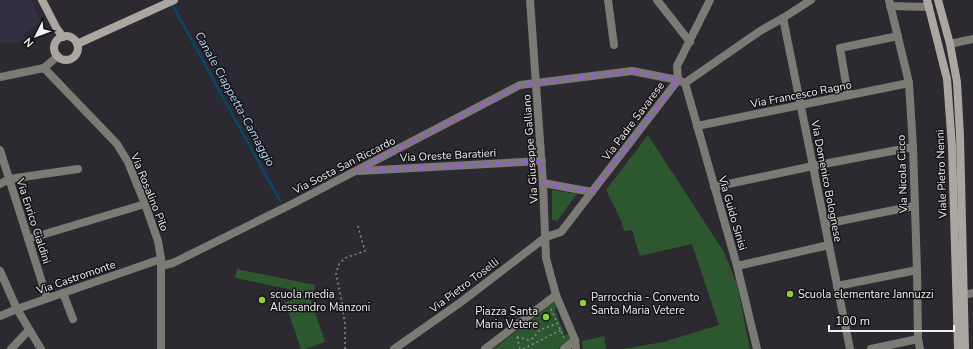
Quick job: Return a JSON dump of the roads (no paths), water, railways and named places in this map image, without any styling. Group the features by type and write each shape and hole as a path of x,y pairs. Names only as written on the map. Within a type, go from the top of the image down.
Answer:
{"main road":[{"path":"42,0 63,37"},
{"path":"77,44 160,4 174,0"},
{"name":"Viale Pietro Nenni","path":"938,0 950,44 957,82 960,136 965,349"},
{"name":"Viale Pietro Nenni","path":"928,4 947,79 952,147 958,349"},
{"path":"63,37 73,38 77,44 78,52 73,58 65,60 56,53 56,42 63,37"}],"street":[{"name":"Via Giuseppe Galliano","path":"530,0 542,161 546,258 556,295"},
{"path":"608,0 614,45"},
{"path":"657,0 690,42"},
{"path":"681,82 677,66 710,0"},
{"name":"Via Padre Savarese","path":"546,237 561,232 681,82 760,31 812,0"},
{"path":"890,3 928,4"},
{"name":"Via Nicola Cicco","path":"890,3 909,83 917,270 918,339 920,349"},
{"name":"Via Domenico Bolognese","path":"783,18 850,349"},
{"path":"848,95 840,48 898,36"},
{"path":"950,44 973,39"},
{"path":"0,77 44,68 58,56"},
{"name":"Via Rosalino Pilo","path":"44,68 117,144 126,158 145,204 158,242 161,263 160,349"},
{"name":"Via Sosta San Riccardo","path":"161,263 173,263 273,214 520,85 632,71 681,82"},
{"name":"Via Guido Sinisi","path":"681,82 697,126 737,266 756,349"},
{"name":"Via Francesco Ragno","path":"697,126 909,83"},
{"path":"714,187 912,146"},
{"name":"Via Enrico Cialdini","path":"0,150 47,298"},
{"name":"Via Oreste Baratieri","path":"356,172 542,161"},
{"path":"0,184 9,179 78,169"},
{"path":"543,183 592,192"},
{"path":"28,239 145,204"},
{"path":"825,224 914,206"},
{"name":"Via Pietro Toselli","path":"394,349 461,302 546,237"},
{"path":"737,266 829,245"},
{"name":"Via Castromonte","path":"0,316 47,298 161,263"},
{"path":"837,286 917,270"},
{"path":"0,271 17,309 41,349"},
{"path":"63,293 73,319"},
{"path":"964,295 973,293"},
{"path":"485,349 556,295 576,345 563,345"},
{"path":"12,349 29,330"},
{"path":"871,349 918,339"}],"waterway":[{"name":"Canale Ciappetta-Camaggio","path":"173,6 280,201"}],"place":[{"name":"Scuola elementare Jannuzzi","path":"790,294"},
{"name":"scuola media Alessandro Manzoni","path":"262,300"},
{"name":"Parrocchia - Convento Santa Maria Vetere","path":"583,303"},
{"name":"Piazza Santa Maria Vetere","path":"546,317"}]}
